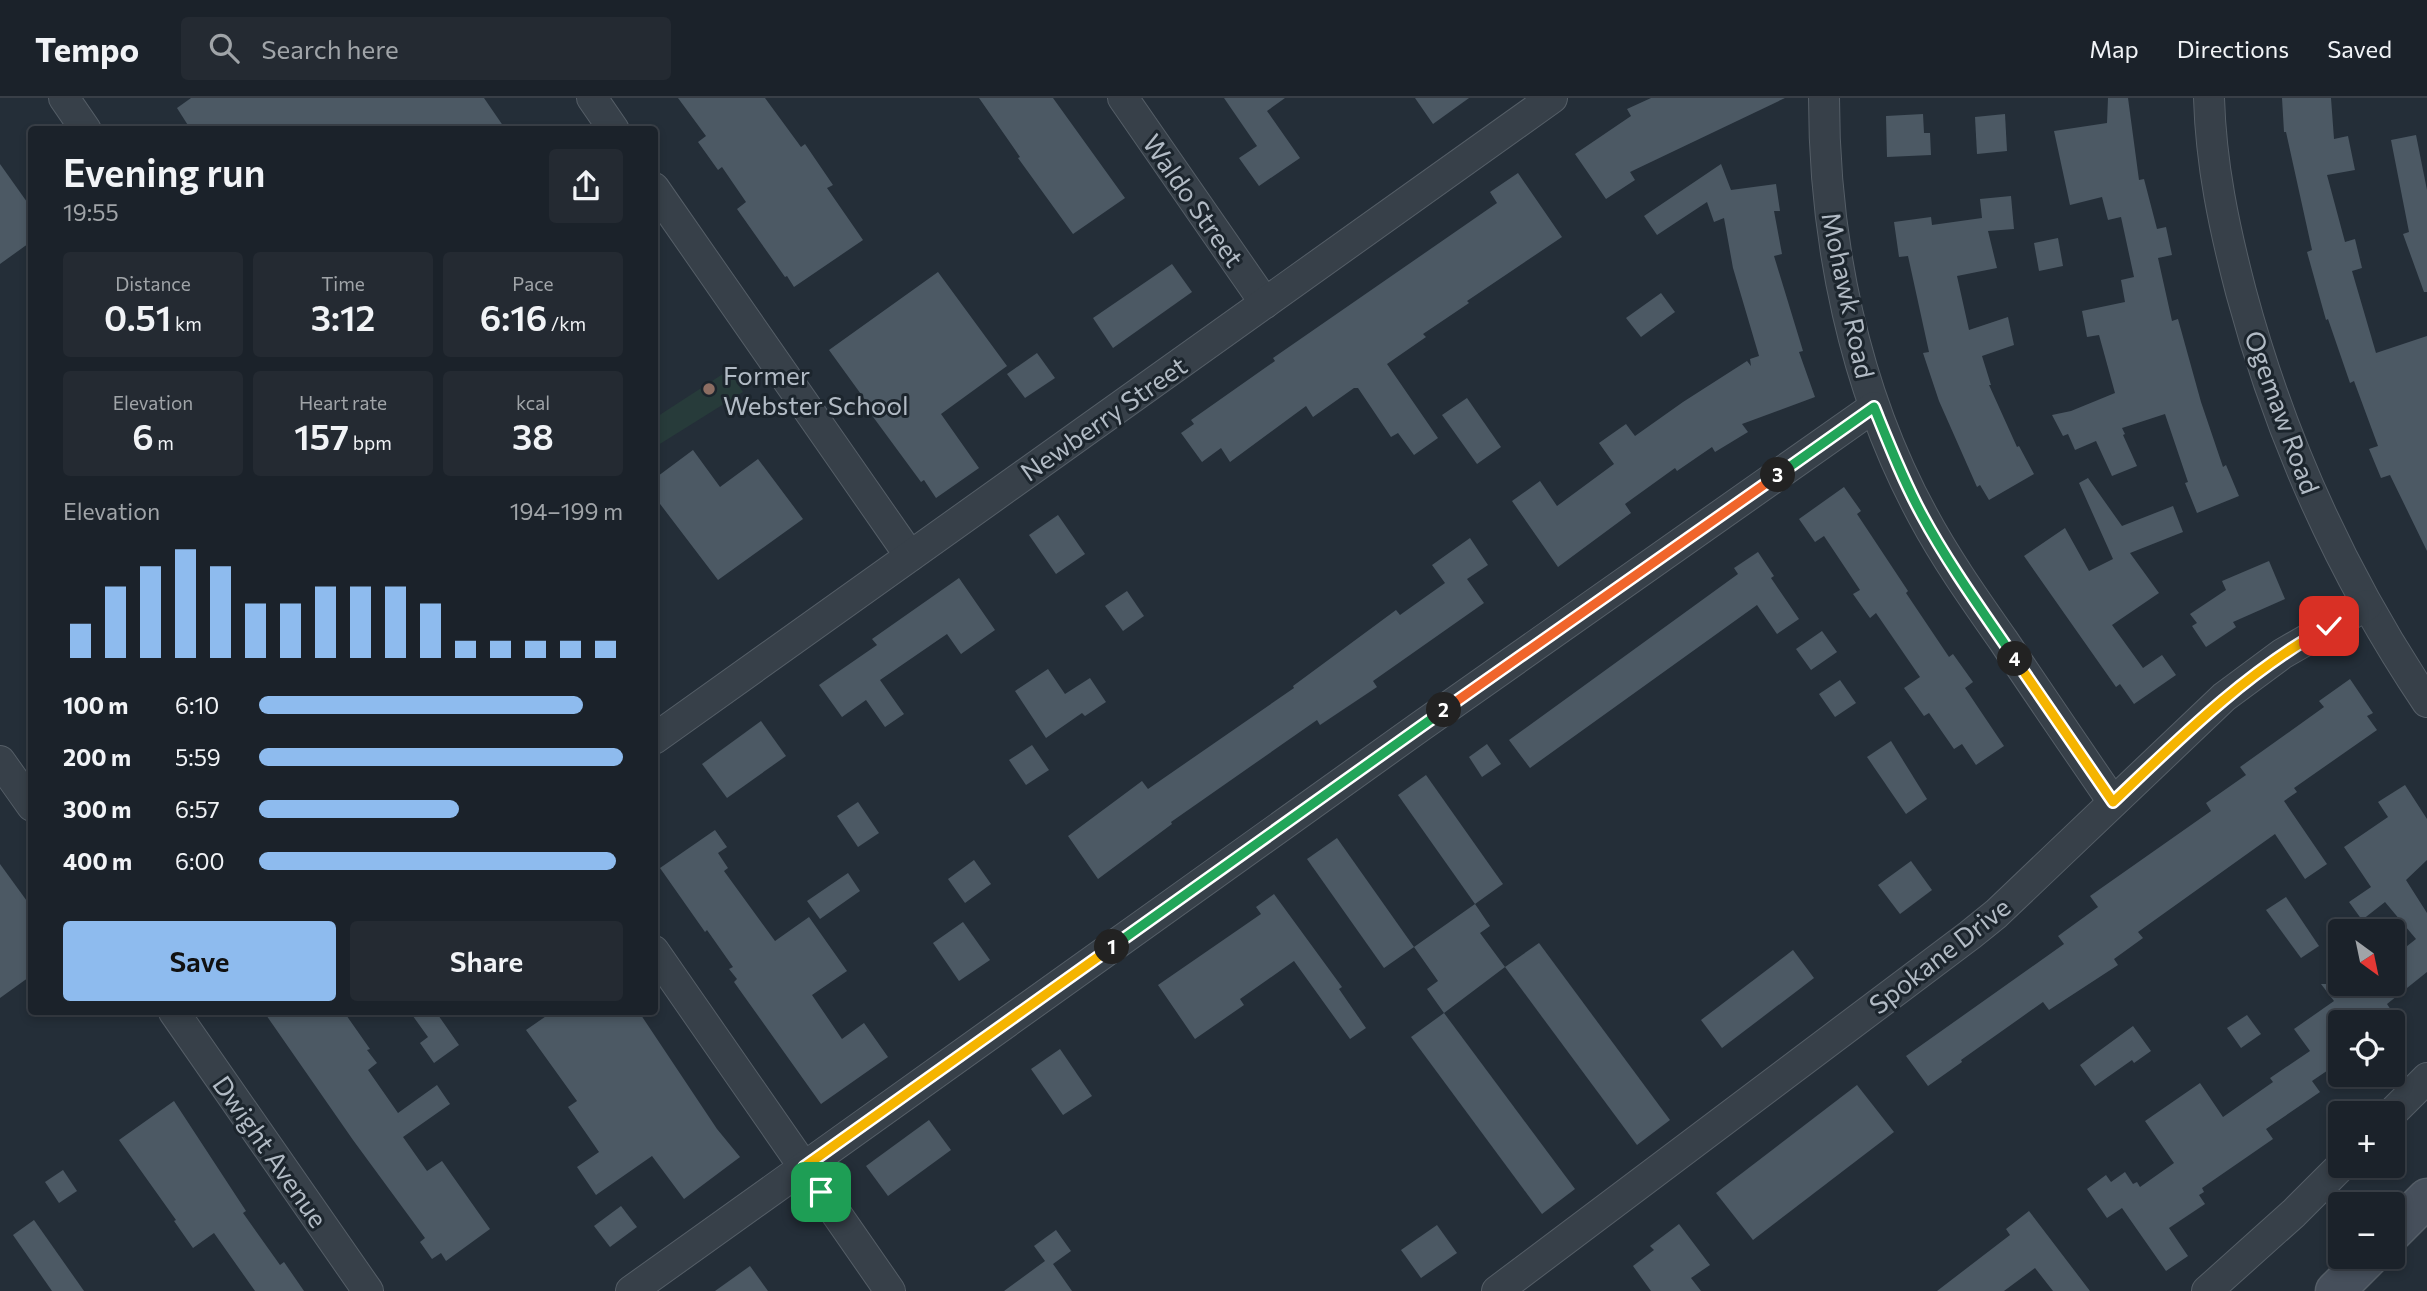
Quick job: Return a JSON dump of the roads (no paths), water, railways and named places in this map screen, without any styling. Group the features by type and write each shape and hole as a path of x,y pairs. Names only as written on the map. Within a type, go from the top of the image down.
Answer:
{"main road":[{"path":"2405,1220 2427,1198"},
{"path":"2334,1291 2357,1269"}],"street":[{"path":"64,98 83,126"},
{"path":"592,98 611,126"},
{"name":"Waldo Street","path":"1123,98 1265,303"},
{"name":"Newberry Street","path":"658,736 1552,98"},
{"name":"Mohawk Road","path":"1824,98 1829,205 1854,337 1874,407 1910,491 1950,563 2113,802"},
{"name":"Ogemaw Road","path":"2209,98 2211,146 2221,211 2260,358 2309,487 2335,542 2367,605 2427,702"},
{"path":"658,194 910,556"},
{"path":"631,1291 1399,742 1874,407"},
{"name":"Spokane Drive","path":"1497,1291 1970,935 2193,726 2253,674 2308,638 2367,605"},
{"path":"0,761 28,800"},
{"path":"658,957 890,1291"},
{"name":"Dwight Avenue","path":"176,1015 368,1291"},
{"path":"2404,1101 2427,1078"},
{"path":"2207,1291 2329,1178"}],"place":[{"name":"Former Webster School","path":"709,389"}]}
